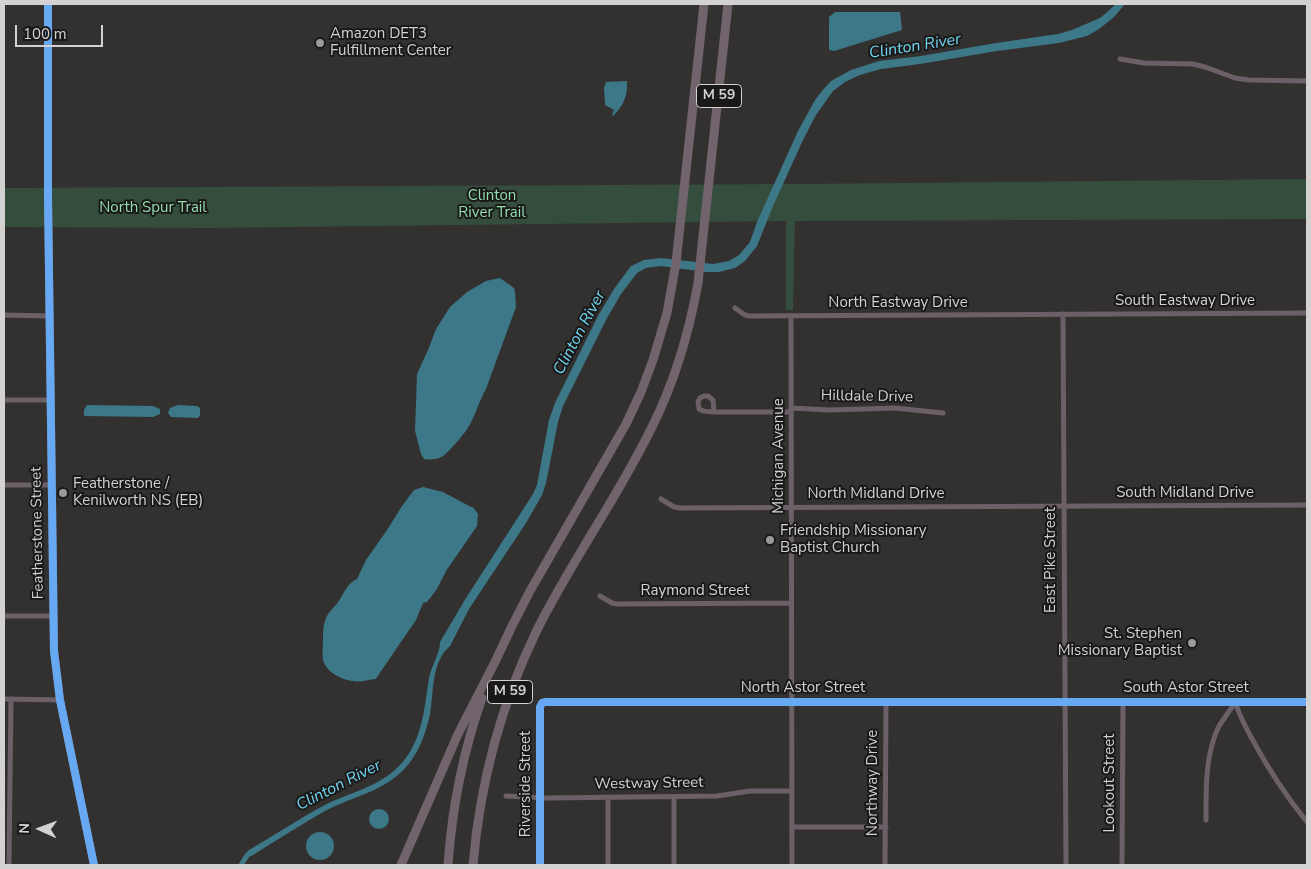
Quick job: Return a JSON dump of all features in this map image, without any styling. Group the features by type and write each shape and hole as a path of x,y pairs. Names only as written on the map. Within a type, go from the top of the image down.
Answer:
{"highway":[{"name":"M 59","path":"448,865 455,805 463,764 480,702 495,662 527,598 633,409 648,375 658,345 667,313 678,247 704,4"},
{"name":"M 59","path":"473,865 487,768 515,680 546,614 660,411 679,362 692,317 703,250 728,4"},
{"path":"401,865 458,734 495,662"}],"street":[{"name":"Featherstone Street","path":"48,4 49,316 55,658 60,700 94,865"},
{"path":"1120,59 1144,63 1199,65 1235,78 1249,80 1307,81"},
{"name":"North Eastway Drive","path":"734,308 750,316 1063,314"},
{"name":"South Eastway Drive","path":"1063,314 1307,313"},
{"name":"East Pike Street","path":"1063,314 1066,865"},
{"path":"4,315 49,316"},
{"name":"Michigan Avenue","path":"791,316 792,865"},
{"path":"4,400 50,400"},
{"name":"Hilldale Drive","path":"714,412 895,408 943,414"},
{"path":"4,485 51,485"},
{"name":"North Midland Drive","path":"661,499 680,508 1064,506"},
{"name":"South Midland Drive","path":"1064,506 1307,505"},
{"name":"Raymond Street","path":"600,596 617,604 792,604"},
{"path":"4,616 53,616"},
{"path":"4,699 60,700"},
{"path":"9,865 11,699"},
{"name":"Northway Drive","path":"885,865 886,702"},
{"name":"North Astor Street","path":"542,703 1064,702"},
{"name":"South Astor Street","path":"1064,702 1307,702"},
{"name":"Lookout Street","path":"1122,865 1123,702"},
{"path":"1206,820 1206,781 1210,753 1219,727 1235,702"},
{"path":"1235,702 1265,762 1307,822"},
{"name":"Riverside Street","path":"540,865 540,707 542,703"},
{"path":"4,777 10,777"},
{"name":"Westway Street","path":"506,796 674,797 720,796 750,791 792,791"},
{"path":"608,797 608,865"},
{"path":"674,797 674,865"},
{"path":"792,827 886,827"}],"green space":[{"name":"Clinton River Trail","path":"1307,179 1307,219 795,221 793,310 786,310 786,221 210,228 4,227 4,188"}],"water":[{"path":"1116,4 1125,4 1114,17 1087,36 1059,43 881,69 845,82 833,91 816,115 773,206 757,246 745,261 735,268 719,272 661,266 646,268 637,273 621,294 606,320 563,406 542,495 526,523 469,609 450,646 439,660 434,678 429,719 423,739 416,753 407,766 387,783 325,811 249,857 244,865 238,865 249,850 321,807 383,779 404,761 419,731 430,674 439,651 440,642 533,494 537,485 549,420 555,403 598,316 614,289 631,266 644,260 661,258 713,264 729,261 739,255 750,242 757,222 798,131 815,100 831,81 851,70 879,61 1058,34 1100,18"},
{"path":"835,12 900,12 902,30 834,51 829,50 829,17"},
{"path":"627,81 627,91 624,100 613,116 614,110 605,105 604,88 606,82"},
{"path":"500,278 514,288 516,307 486,389 465,433 446,454 434,459 424,459 415,431 417,374 436,329 450,307 467,292 486,281"},
{"path":"87,405 153,406 160,409 160,414 153,417 84,416 84,410"},
{"path":"178,405 197,406 200,408 200,415 198,418 171,417 168,413 170,408"},
{"path":"423,487 443,492 473,507 478,514 477,526 446,571 437,589 427,602 423,603 416,620 376,679 356,681 339,677 327,668 323,660 323,632 326,618 348,586 357,579 366,560 402,506 414,490"},
{"path":"379,809 386,812 389,819 386,826 379,829 372,826 369,819 372,812"},
{"path":"320,832 330,836 334,846 330,856 320,860 310,856 306,846 310,836"}],"cycle path":[{"path":"48,4 48,196 54,651 60,700 94,865"},
{"path":"540,865 540,707 545,702 1307,702"}],"place":[{"name":"Amazon DET3 Fulfillment Center","path":"320,43"},
{"name":"Featherstone / Kenilworth NS (EB)","path":"63,493"},
{"name":"Friendship Missionary Baptist Church","path":"770,540"},
{"name":"St. Stephen Missionary Baptist","path":"1192,643"}],"water label":[{"name":"Clinton River","path":"915,47"},
{"name":"Clinton River","path":"580,333"},
{"name":"Clinton River","path":"339,786"}],"park label":[{"name":"North Spur Trail","path":"153,208"}]}
